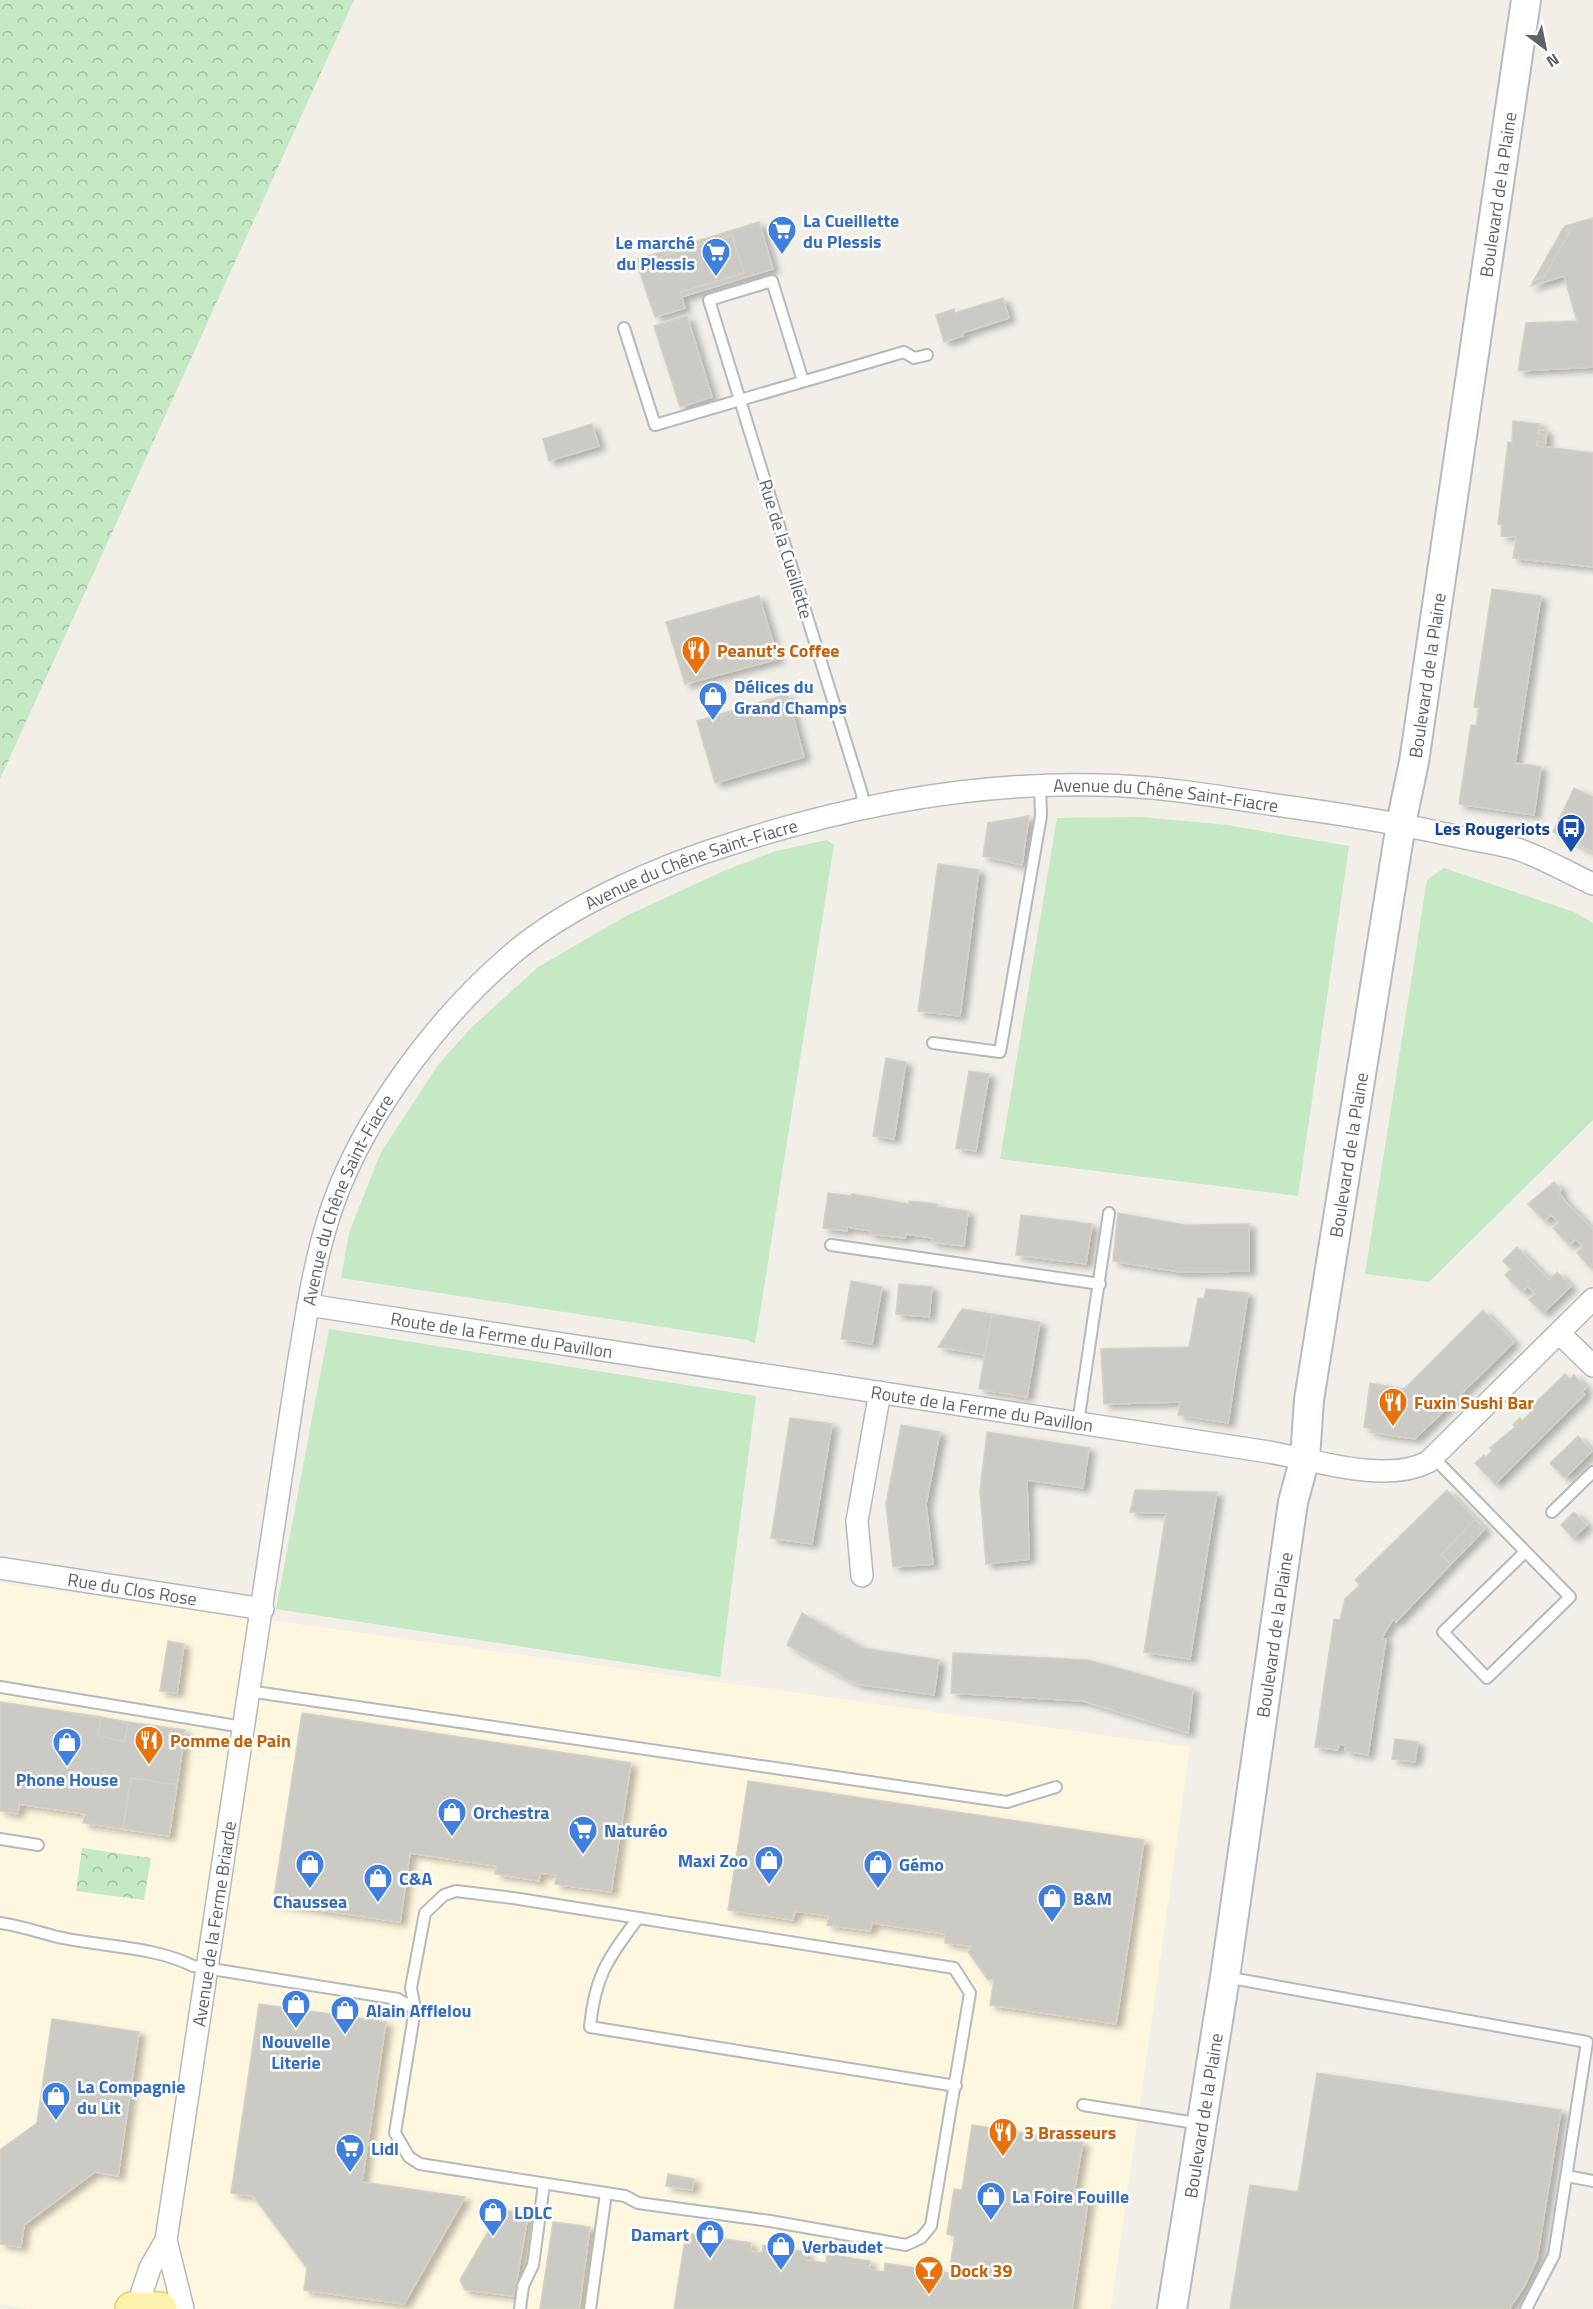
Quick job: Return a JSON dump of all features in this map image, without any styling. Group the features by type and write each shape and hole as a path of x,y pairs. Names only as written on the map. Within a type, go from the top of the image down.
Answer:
{"main road":[{"name":"Boulevard de la Plaine","path":"1172,2309 1225,1977 1293,1502 1305,1458 1309,1400 1401,824 1414,762 1526,0"}],"street":[{"name":"Avenue du Chêne Saint-Fiacre","path":"263,1608 308,1305 328,1220 362,1141 401,1079 440,1025 515,951 575,911 645,876 699,854 778,828 906,798 1040,786 1098,785 1164,789 1401,824 1519,850 1593,884"},
{"name":"Route de la Ferme du Pavillon","path":"308,1305 1305,1458 1341,1467 1386,1470 1413,1469 1432,1456 1593,1299"},
{"path":"1559,1333 1593,1366"},
{"path":"862,1576 857,1521 880,1392"},
{"name":"Rue du Clos Rose","path":"0,1568 263,1608"},
{"name":"Avenue de la Ferme Briarde","path":"143,2308 150,2268 166,2240 263,1608"},
{"name":"Avenue de la Ferme Briarde","path":"166,2240 183,2309"}],"lane":[{"name":"Rue de la Cueillette","path":"804,381 772,281 709,300 862,794 862,808"},
{"path":"624,328 655,425 904,352 914,358 927,355"},
{"path":"933,1043 999,1052 1041,816 1040,786"},
{"path":"1078,1423 1109,1213"},
{"path":"831,1245 1100,1284"},
{"path":"1432,1456 1526,1552 1570,1597 1487,1678 1443,1632 1526,1552"},
{"path":"1552,1512 1593,1472"},
{"path":"0,1687 243,1727"},
{"path":"249,1691 1007,1802 1056,1787"},
{"path":"0,1839 38,1845"},
{"path":"456,1891 502,1896 638,1918 954,1968 970,1993 931,2226 921,2238 906,2245 771,2221 638,2203 625,2196 420,2164 409,2157 395,2133 415,2009 411,1988 425,1913 444,1895 456,1891"},
{"path":"638,1918 609,1958 593,1995 590,2027 956,2086"},
{"path":"0,1923 24,1926 57,1937 171,1957 207,1969 398,1999 415,2009"},
{"path":"1225,1977 1587,2042 1588,2075 1567,2176 1554,2255 1526,2309"},
{"path":"1083,2105 1202,2124"},
{"path":"1567,2176 1593,2181"},
{"path":"520,2309 523,2286 533,2265 544,2184"},
{"path":"590,2309 606,2193"}],"shaded area":[{"path":"0,1583 1190,1747 1111,2309 28,2309 0,2304"}],"green space":[{"path":"0,0 354,0 0,779"},
{"path":"1143,817 1227,825 1349,846 1298,1196 1000,1159 1057,818"},
{"path":"827,840 834,845 755,1344 748,1340 341,1278 349,1233 381,1152 438,1065 471,1028 538,967 628,915 726,870 776,851"},
{"path":"1444,868 1574,912 1593,923 1593,1120 1429,1282 1365,1274 1427,880"},
{"path":"329,1329 756,1396 720,1677 276,1609"},
{"path":"82,1848 151,1858 144,1900 76,1891"}],"building":[{"path":"1593,218 1593,367 1518,371 1526,323 1577,321 1564,276 1531,286 1534,280 1544,277 1571,229 1561,232 1565,226"},
{"path":"759,222 773,269 681,297 680,292 744,273 732,235 637,264 635,260"},
{"path":"1571,229 1544,277 1534,280 1561,232"},
{"path":"732,235 744,273 680,292 685,308 655,317 637,264"},
{"path":"1003,298 1009,318 962,333 963,336 944,342 936,315 954,309 955,313"},
{"path":"687,316 712,397 680,407 654,326"},
{"path":"1513,421 1540,424 1538,434 1545,435 1544,442 1537,441 1537,446 1593,453 1593,567 1513,558 1516,537 1501,536 1502,525 1498,524 1508,442 1512,443"},
{"path":"592,424 599,446 549,461 543,439"},
{"path":"1539,430 1547,431 1545,447 1537,446 1537,441 1544,442 1545,435 1538,434"},
{"path":"1492,589 1541,596 1515,763 1541,767 1534,815 1459,804 1471,725 1476,726 1479,708 1474,707"},
{"path":"759,596 778,659 685,684 666,622"},
{"path":"787,694 804,757 715,783 697,721"},
{"path":"1574,788 1593,797 1593,852 1553,832"},
{"path":"1029,816 1022,865 983,856 988,823"},
{"path":"938,864 979,870 960,1016 918,1011"},
{"path":"886,1058 906,1062 894,1139 873,1136"},
{"path":"969,1071 989,1074 976,1151 956,1148"},
{"path":"1554,1182 1561,1189 1559,1192 1565,1201 1593,1229 1593,1264 1590,1267 1577,1253 1583,1247 1576,1239 1569,1245 1553,1228 1559,1223 1551,1215 1545,1221 1528,1204"},
{"path":"828,1193 852,1196 852,1194 909,1204 909,1201 937,1204 937,1207 968,1211 964,1246 932,1242 933,1238 906,1234 905,1238 870,1234 871,1231 847,1227 847,1231 823,1228"},
{"path":"1118,1213 1185,1225 1249,1224 1249,1271 1181,1272 1113,1261"},
{"path":"1021,1215 1092,1224 1086,1264 1016,1255"},
{"path":"1517,1247 1549,1280 1557,1272 1571,1286 1543,1313 1529,1300 1535,1294 1528,1286 1522,1292 1505,1275 1511,1269 1503,1261"},
{"path":"851,1281 882,1287 872,1344 841,1339"},
{"path":"899,1284 932,1287 929,1317 896,1314"},
{"path":"1206,1289 1248,1293 1228,1423 1178,1415 1180,1402 1104,1404 1101,1349 1189,1347 1198,1298 1204,1299"},
{"path":"962,1309 992,1314 985,1355 938,1347"},
{"path":"1483,1310 1514,1342 1415,1439 1371,1432 1371,1429 1364,1427 1370,1383 1404,1389"},
{"path":"992,1314 1040,1322 1027,1397 979,1389"},
{"path":"1565,1374 1570,1379 1574,1375 1586,1387 1582,1392 1585,1394 1495,1484 1475,1463 1484,1455 1486,1457 1492,1451 1490,1448 1515,1427 1513,1425 1520,1418 1522,1421 1531,1412 1528,1410"},
{"path":"790,1418 832,1424 812,1544 771,1538"},
{"path":"901,1425 940,1432 926,1504 933,1564 893,1567 886,1504"},
{"path":"987,1432 1089,1448 1083,1488 1027,1480 1029,1559 986,1564 980,1491"},
{"path":"1578,1436 1592,1451 1565,1478 1550,1463"},
{"path":"1135,1490 1217,1492 1190,1659 1144,1652 1166,1513 1130,1512"},
{"path":"1447,1490 1475,1519 1441,1555 1451,1564 1396,1622 1393,1619 1381,1639 1386,1639 1368,1755 1345,1751 1346,1745 1339,1744 1338,1750 1315,1747 1334,1619 1340,1620 1345,1599 1360,1585 1355,1580"},
{"path":"1574,1512 1587,1525 1573,1538 1561,1525"},
{"path":"1475,1519 1485,1529 1451,1564 1441,1555"},
{"path":"802,1613 863,1648 939,1660 934,1695 856,1684 787,1645"},
{"path":"168,1641 184,1644 177,1693 160,1691"},
{"path":"953,1653 1088,1660 1193,1689 1188,1733 1083,1701 951,1693"},
{"path":"0,1702 101,1717 98,1736 125,1741 128,1722 185,1730 177,1785 131,1778 123,1829 83,1823 85,1814 19,1804 18,1814 0,1811"},
{"path":"302,1713 631,1763 611,1892 555,1884 556,1875 540,1873 539,1881 495,1874 497,1866 410,1853 400,1922 273,1903"},
{"path":"101,1717 128,1722 125,1741 98,1736"},
{"path":"1395,1739 1418,1742 1415,1762 1392,1759"},
{"path":"131,1778 177,1785 169,1836 123,1829"},
{"path":"748,1781 1144,1840 1116,2024 990,2005 994,1979 988,1980 968,1952 971,1946 945,1943 945,1934 872,1923 870,1931 827,1925 829,1916 795,1911 793,1920 728,1910"},
{"path":"259,2004 386,2022 362,2182 465,2197 404,2304 304,2290 307,2268 253,2196 231,2193"},
{"path":"52,2019 139,2032 118,2176 95,2172 24,2225 21,2247 0,2244 0,2150 37,2123"},
{"path":"1317,2073 1561,2110 1537,2259 1525,2285 1509,2309 1230,2309 1250,2185 1298,2192"},
{"path":"972,2125 1083,2142 1074,2192 1089,2194 1072,2309 674,2309 686,2233 751,2243 750,2251 762,2253 763,2245 807,2252 806,2260 826,2263 827,2254 870,2261 869,2269 884,2272 885,2263 949,2273 955,2236 947,2234 954,2189 962,2190"},
{"path":"668,2174 694,2179 692,2190 666,2186"},
{"path":"501,2209 528,2215 514,2296 465,2290 460,2280"},
{"path":"553,2222 590,2227 579,2309 540,2309"}],"place":[{"name":"La Cueillette du Plessis","path":"782,256"},
{"name":"Le marché du Plessis","path":"716,278"},
{"name":"Peanut's Coffee","path":"696,676"},
{"name":"Délices du Grand Champs","path":"713,722"},
{"name":"Les Rougeriots","path":"1571,854"},
{"name":"Fuxin Sushi Bar","path":"1393,1428"},
{"name":"Pomme de Pain","path":"149,1766"},
{"name":"Phone House","path":"67,1768"},
{"name":"Orchestra","path":"452,1838"},
{"name":"Naturéo","path":"583,1856"},
{"name":"Maxi Zoo","path":"769,1886"},
{"name":"Chaussea","path":"310,1890"},
{"name":"Gémo","path":"878,1890"},
{"name":"C&A","path":"378,1904"},
{"name":"B&M","path":"1052,1924"},
{"name":"Nouvelle Literie","path":"296,2030"},
{"name":"Alain Afflelou","path":"345,2036"},
{"name":"La Compagnie du Lit","path":"56,2122"},
{"name":"3 Brasseurs","path":"1003,2158"},
{"name":"Lidl","path":"350,2174"},
{"name":"La Foire Fouille","path":"991,2222"},
{"name":"LDLC","path":"493,2238"},
{"name":"Damart","path":"710,2260"},
{"name":"Verbaudet","path":"781,2272"},
{"name":"Dock 39","path":"929,2296"}]}
